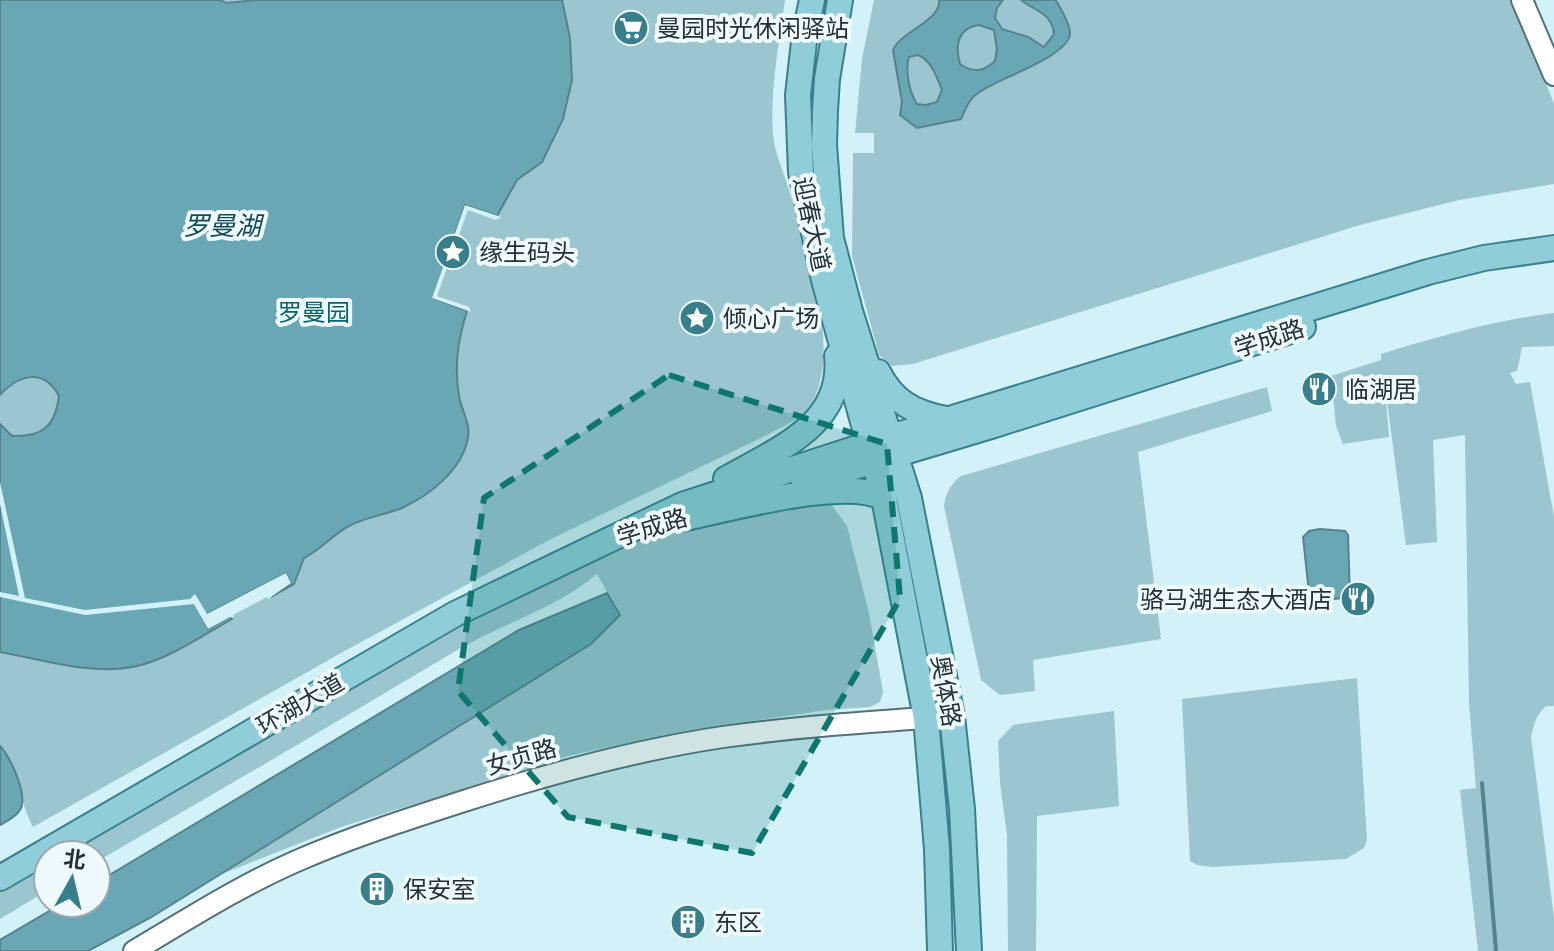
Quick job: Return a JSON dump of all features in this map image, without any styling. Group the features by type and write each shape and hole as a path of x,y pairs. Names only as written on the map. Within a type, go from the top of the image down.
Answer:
{"main road":[{"name":"迎春大道","path":"812,0 801,69 798,137 813,235 841,312 883,449"},
{"name":"迎春大道","path":"840,0 827,79 824,145 831,238 841,312"},
{"name":"学成路","path":"949,429 1428,272 1484,258 1554,248"},
{"name":"学成路","path":"606,542 681,512 883,449 1464,276 1554,261"},
{"path":"841,312 885,386 901,404 949,429 913,472 909,498"},
{"path":"681,512 814,425 833,399 838,373 841,312"},
{"name":"奥体路","path":"883,449 909,498 952,716 963,822 969,951"},
{"name":"奥体路","path":"883,449 884,498 926,718 937,849 940,951"},
{"path":"681,512 821,491 852,489 873,492 884,498"},
{"name":"环湖大道","path":"0,878 455,614 606,542"}],"street":[{"path":"1522,0 1554,75"},
{"name":"女贞路","path":"134,951 250,883 299,860 498,790 661,748 721,737 952,716"}],"highlighted area":[{"path":"669,375 887,444 900,599 752,853 568,817 458,691 484,498"}],"green space":[{"name":"罗曼园","path":"0,0 785,0 774,84 773,134 812,267 823,329 819,385 809,407 796,419 769,434 551,539 341,653 33,827 12,765 0,746"},
{"path":"874,0 1514,0 1554,104 1554,184 1459,200 1360,225 913,364 892,366 879,355 852,256 853,153 874,153 874,133 855,133 862,59"},
{"path":"1554,313 1554,346 1522,347 1517,371 1510,373 1516,384 1530,382 1554,517 1554,706 1546,706 1540,713 1531,737 1554,918 1554,951 1478,951 1460,790 1476,788 1469,703 1465,435 1433,440 1437,542 1406,545 1384,378 1389,437 1343,444 1336,426 1331,376 1381,360 1381,354 1423,341"},
{"path":"1267,387 1272,411 1138,452 1161,639 1033,660 1035,691 1000,695 981,680 944,506 949,490 957,479"},
{"path":"828,500 847,526 869,613 883,692 880,702 870,707 827,710 684,731 568,756 341,827 222,874 591,644 620,615 597,574 548,606 459,649 112,853 112,839 82,839 462,620 611,544 806,501"},
{"path":"1357,678 1367,840 1364,848 1346,859 1212,867 1190,861 1182,699"},
{"path":"1114,711 1119,806 1037,816 1036,951 1008,951 1007,835 998,741 1013,725"},
{"path":"32,867 32,900 0,919 0,886"}],"water":[{"name":"罗曼湖","path":"0,0 219,0 227,3 255,0 562,0 570,38 572,80 563,119 542,162 517,180 497,216 465,205 433,298 467,311 459,342 457,374 459,396 469,433 459,461 443,480 423,496 402,508 349,526 304,558 294,584 271,597 291,583 286,573 202,617 208,629 231,616 232,619 173,652 137,666 85,668 0,652 0,424 12,436 39,432 50,423 59,396 46,381 31,377 15,382 0,395"},
{"path":"939,0 1003,0 995,18 1002,29 1028,37 1044,47 1054,34 1053,27 1042,13 1021,0 1056,0 1070,34 1066,43 1045,59 978,93 961,119 917,128 900,115 902,102 893,50 904,37 928,20 938,7","holes":["979,25 994,30 997,49 995,61 974,70 960,64 958,45 966,30","918,55 930,65 938,80 942,90 937,102 917,104 912,93 908,62 909,57"]},
{"path":"1309,531 1345,531 1348,535 1350,597 1310,602 1303,537"},
{"path":"607,593 620,615 591,644 150,918 88,951 0,951 0,940 36,919 112,919 112,873 519,630"},
{"path":"0,746 17,777 22,804 16,815 0,825"}],"pier":[{"path":"465,205 501,217 496,220 468,210 437,296 469,307 471,312 432,298"},
{"path":"0,482 25,598 85,610 190,599 195,594 207,614 286,573 291,583 268,599 233,615 234,618 230,617 208,629 194,604 85,615 0,597 0,592 19,596 0,504"}],"waterway":[{"path":"1482,783 1496,951"}],"place":[{"name":"曼园时光休闲驿站","path":"631,28"},
{"name":"缘生码头","path":"453,252"},
{"name":"倾心广场","path":"697,318"},
{"name":"临湖居","path":"1319,389"},
{"name":"骆马湖生态大酒店","path":"1358,599"},
{"name":"保安室","path":"377,889"},
{"name":"东区","path":"688,922"}]}
